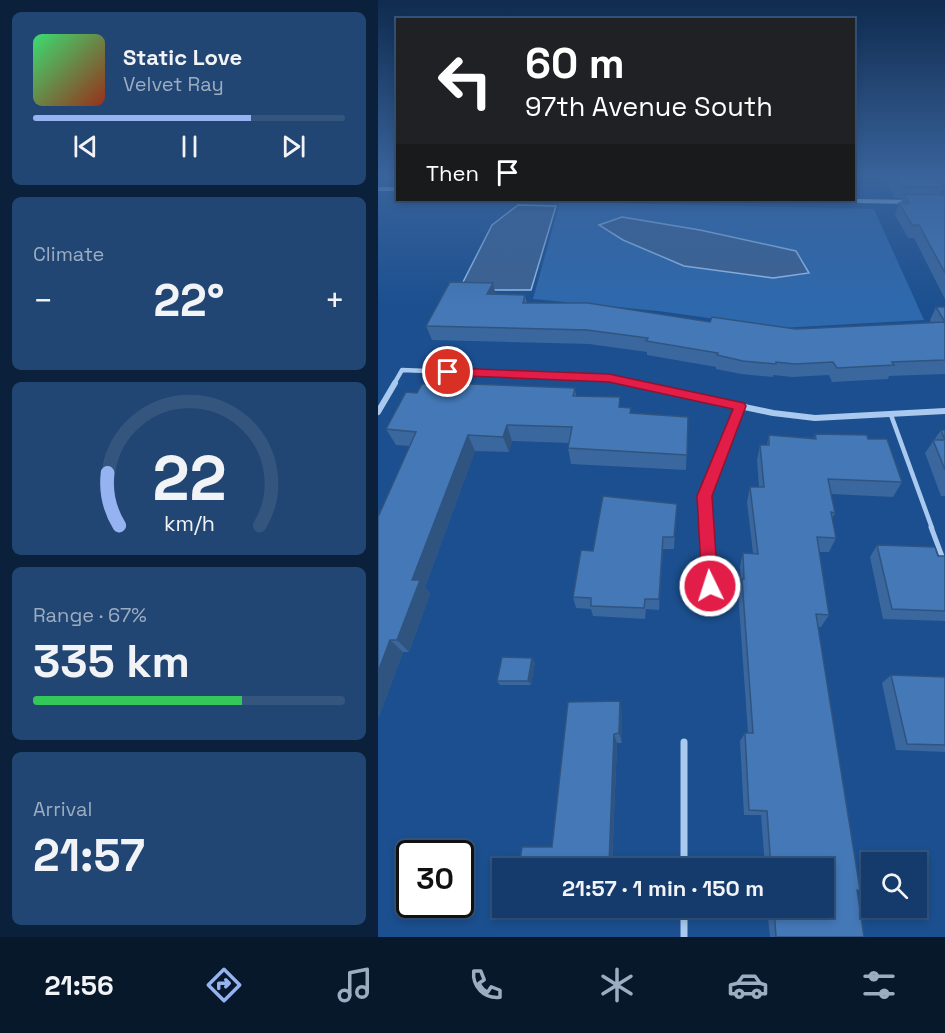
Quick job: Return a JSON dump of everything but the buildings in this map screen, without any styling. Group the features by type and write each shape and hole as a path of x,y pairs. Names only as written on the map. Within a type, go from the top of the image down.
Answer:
{"street":[{"path":"378,412 402,370 609,378 740,406 815,418 945,411"},
{"path":"710,586 704,496 740,406"}],"lane":[{"path":"891,415 944,560"},
{"path":"684,742 684,858"},
{"path":"684,918 684,937"}],"shaded area":[{"path":"498,221 552,221 531,290 459,290 492,225"},
{"path":"555,221 612,221 600,225 773,278 809,273 796,251 644,221 879,221 924,320 781,328 658,311 533,299"},
{"path":"611,221 644,221 796,251 809,273 773,278 684,266 623,240 599,225"}],"route":[{"path":"448,372 609,378 740,406 704,496 710,586"}]}
